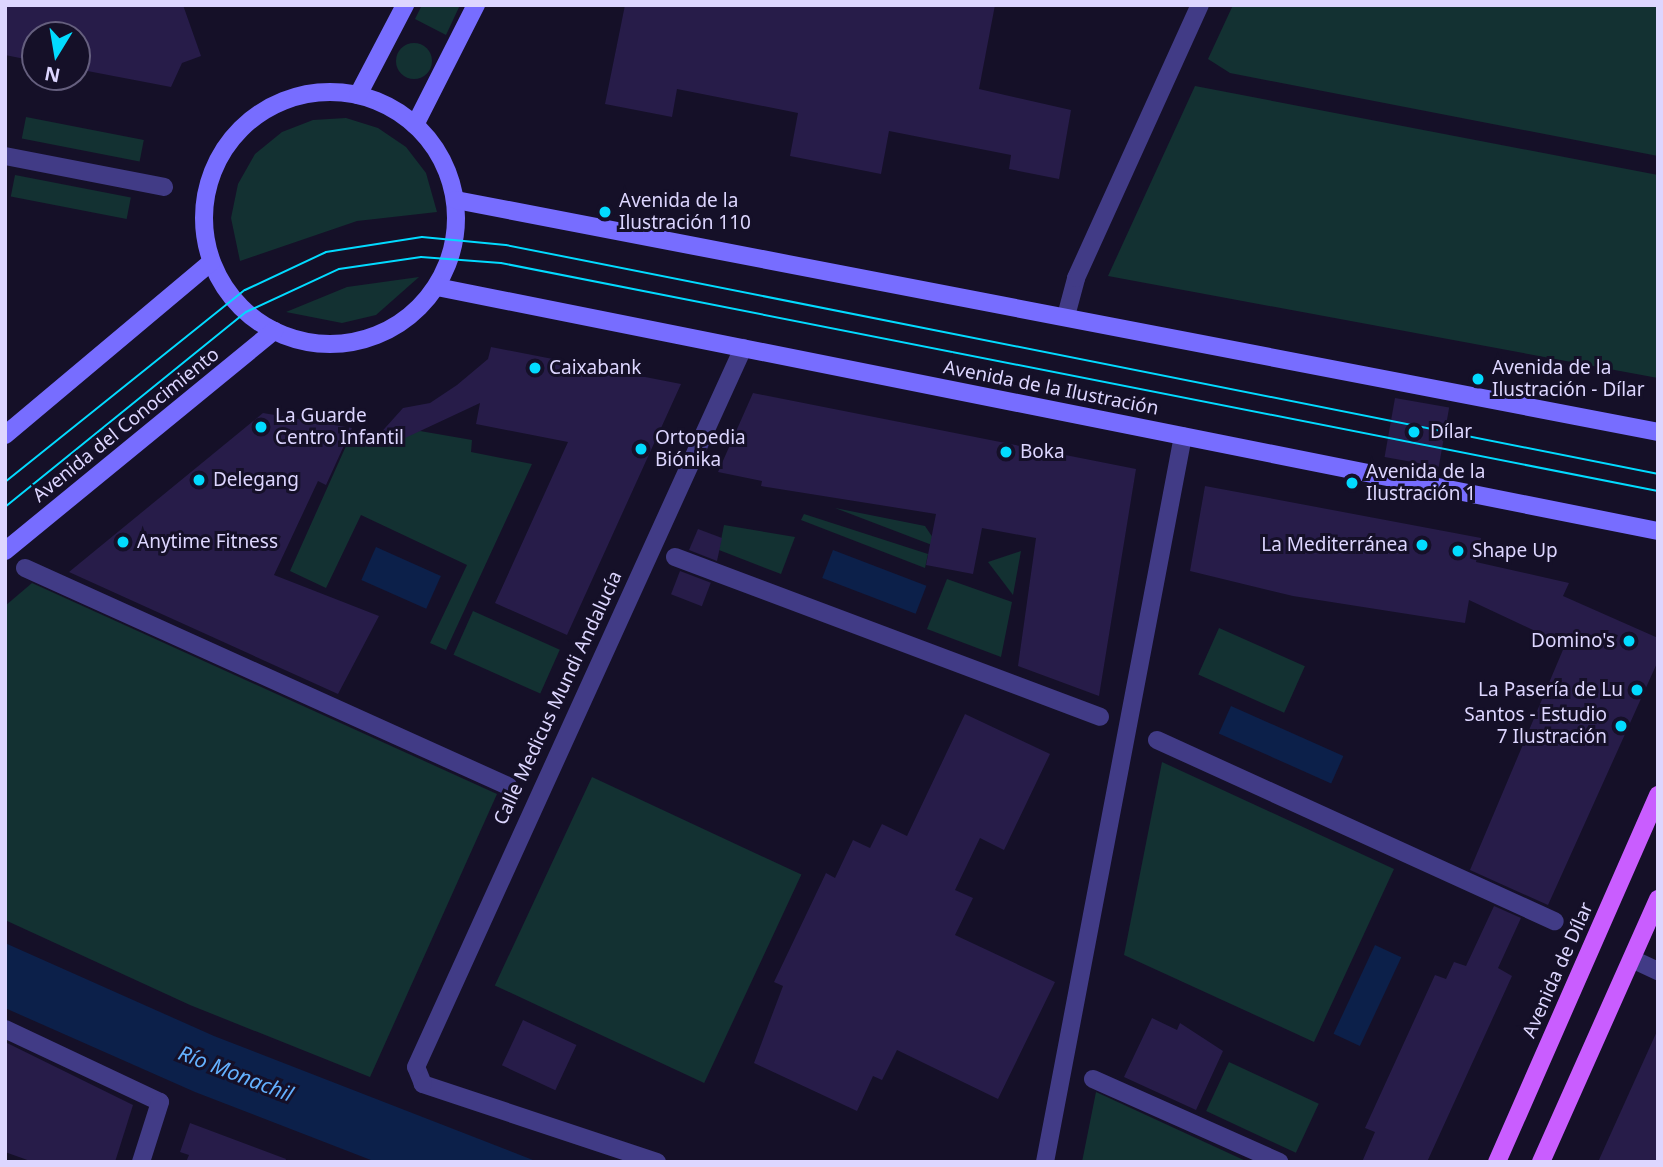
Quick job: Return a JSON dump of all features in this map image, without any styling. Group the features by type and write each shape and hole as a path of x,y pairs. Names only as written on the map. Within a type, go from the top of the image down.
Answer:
{"main road":[{"path":"358,95 405,5"},
{"path":"415,125 476,5"},
{"path":"358,95 415,125 442,159 456,200 454,247 436,287 405,320 364,340 318,344 274,331 239,305 211,262 206,192 228,143 246,124 289,98 358,95"},
{"path":"456,200 1658,432"},
{"path":"5,435 211,262"},
{"name":"Avenida de la Ilustración","path":"436,287 1658,531"},
{"name":"Avenida del Conocimiento","path":"5,551 274,331"},
{"name":"Avenida de Dílar","path":"1497,1162 1658,795"},
{"path":"1541,1162 1658,899"}],"street":[{"path":"1066,316 1076,278 1200,5"},
{"path":"5,156 164,187"},
{"name":"Calle Medicus Mundi Andalucía","path":"657,1162 423,1084 416,1067 534,798 743,348"},
{"path":"1045,1162 1183,436"},
{"path":"675,557 1100,717"},
{"path":"24,568 508,786"},
{"path":"1157,740 1555,921"},
{"path":"1632,959 1658,971"},
{"path":"5,1029 160,1102 141,1162"},
{"path":"1093,1079 1279,1162"}],"green space":[{"path":"422,5 460,5 446,35 415,19"},
{"path":"1233,5 1658,5 1658,156 1230,73 1208,59"},
{"path":"414,43 427,48 432,61 427,74 414,79 401,74 396,61 401,48"},
{"path":"1195,86 1658,175 1658,378 1108,276"},
{"path":"26,117 144,140 140,161 22,139"},
{"path":"346,118 378,128 406,147 426,173 437,212 357,221 240,261 231,218 238,184 255,154 282,132 313,120"},
{"path":"15,175 131,198 127,219 11,197"},
{"path":"419,277 376,315 342,323 286,312 347,287"},
{"path":"420,431 472,440 471,452 532,464 446,650 430,643 467,565 361,515 326,588 290,571 346,446"},
{"path":"835,508 925,526 935,541 932,545"},
{"path":"804,514 928,554 925,568 801,520"},
{"path":"724,525 795,537 781,574 719,550"},
{"path":"1021,551 1013,595 988,562"},
{"path":"947,579 1012,602 1001,657 927,629"},
{"path":"32,583 497,794 370,1077 190,1005 5,920 5,606"},
{"path":"473,611 560,650 540,693 453,655"},
{"path":"1219,628 1305,666 1284,713 1198,675"},
{"path":"1162,762 1394,869 1314,1042 1124,955"},
{"path":"592,777 801,875 704,1083 495,985"},
{"path":"1229,1062 1319,1104 1296,1153 1206,1111"},
{"path":"1096,1092 1248,1162 1082,1162"}],"water":[{"path":"376,547 441,576 426,609 361,580"},
{"path":"833,550 926,586 916,614 822,578"},
{"path":"1231,706 1343,756 1331,783 1219,733"},
{"name":"Río Monachil","path":"5,943 214,1036 538,1162 376,1162 195,1092 5,1008"},
{"path":"1375,945 1401,957 1360,1046 1334,1034"}],"building":[{"path":"5,5 183,5 201,56 182,63 171,87 91,72 91,21 21,21 21,58 5,55"},
{"path":"625,5 995,5 979,89 1071,110 1059,179 1009,169 1011,155 889,131 881,174 790,156 798,113 677,89 672,117 605,104"},
{"path":"491,347 681,384 567,635 495,603 568,442 476,424 480,403 403,439 368,447 403,408 430,403 457,385 488,359"},
{"path":"753,393 1136,469 1099,696 1018,666 1036,538 982,528 973,574 926,565 936,514 761,486 762,481 718,472"},
{"path":"1395,398 1449,408 1439,467 1385,457"},
{"path":"263,413 352,428 326,485 318,481 274,575 379,616 338,694 69,572"},
{"path":"1205,486 1481,538 1476,562 1569,583 1563,596 1658,638 1658,661 1548,905 1470,870 1565,645 1469,600 1465,623 1293,596 1190,571"},
{"path":"698,529 722,538 717,561 689,550"},
{"path":"680,571 711,583 702,606 671,594"},
{"path":"965,714 1050,754 1004,850 980,838 955,890 973,898 955,935 1055,982 998,1099 897,1050 882,1080 873,1076 857,1111 754,1063 783,986 774,982 826,873 835,878 853,840 870,848 882,824 907,836"},
{"path":"1494,906 1521,918 1498,968 1512,976 1427,1162 1362,1162 1375,1132 1365,1128 1435,975 1446,979 1454,962 1466,966"},
{"path":"1152,1018 1177,1030 1180,1023 1223,1051 1196,1110 1124,1077"},
{"path":"523,1020 576,1045 555,1090 502,1065"},
{"path":"1658,1029 1658,1162 1598,1162"},
{"path":"5,1042 133,1105 115,1162 33,1162 5,1152"},
{"path":"190,1123 286,1159 285,1162 186,1162 189,1155 180,1152"}],"tram line":[{"path":"5,482 245,290 326,252 422,237 506,245 1658,474"},
{"path":"5,507 246,312 339,269 421,257 501,263 1658,491"}],"place":[{"name":"Avenida de la Ilustración 110","path":"605,212"},
{"name":"Caixabank","path":"535,368"},
{"name":"Avenida de la Ilustración - Dílar","path":"1478,379"},
{"name":"La Guarde Centro Infantil","path":"261,427"},
{"name":"Dílar","path":"1414,432"},
{"name":"Ortopedia Biónika","path":"641,449"},
{"name":"Boka","path":"1006,452"},
{"name":"Delegang","path":"199,480"},
{"name":"Avenida de la Ilustración 1","path":"1352,483"},
{"name":"Anytime Fitness","path":"123,542"},
{"name":"La Mediterránea","path":"1422,545"},
{"name":"Shape Up","path":"1458,551"},
{"name":"Domino's","path":"1629,641"},
{"name":"La Pasería de Lu","path":"1637,690"},
{"name":"Santos - Estudio 7 Ilustración","path":"1621,726"}]}
